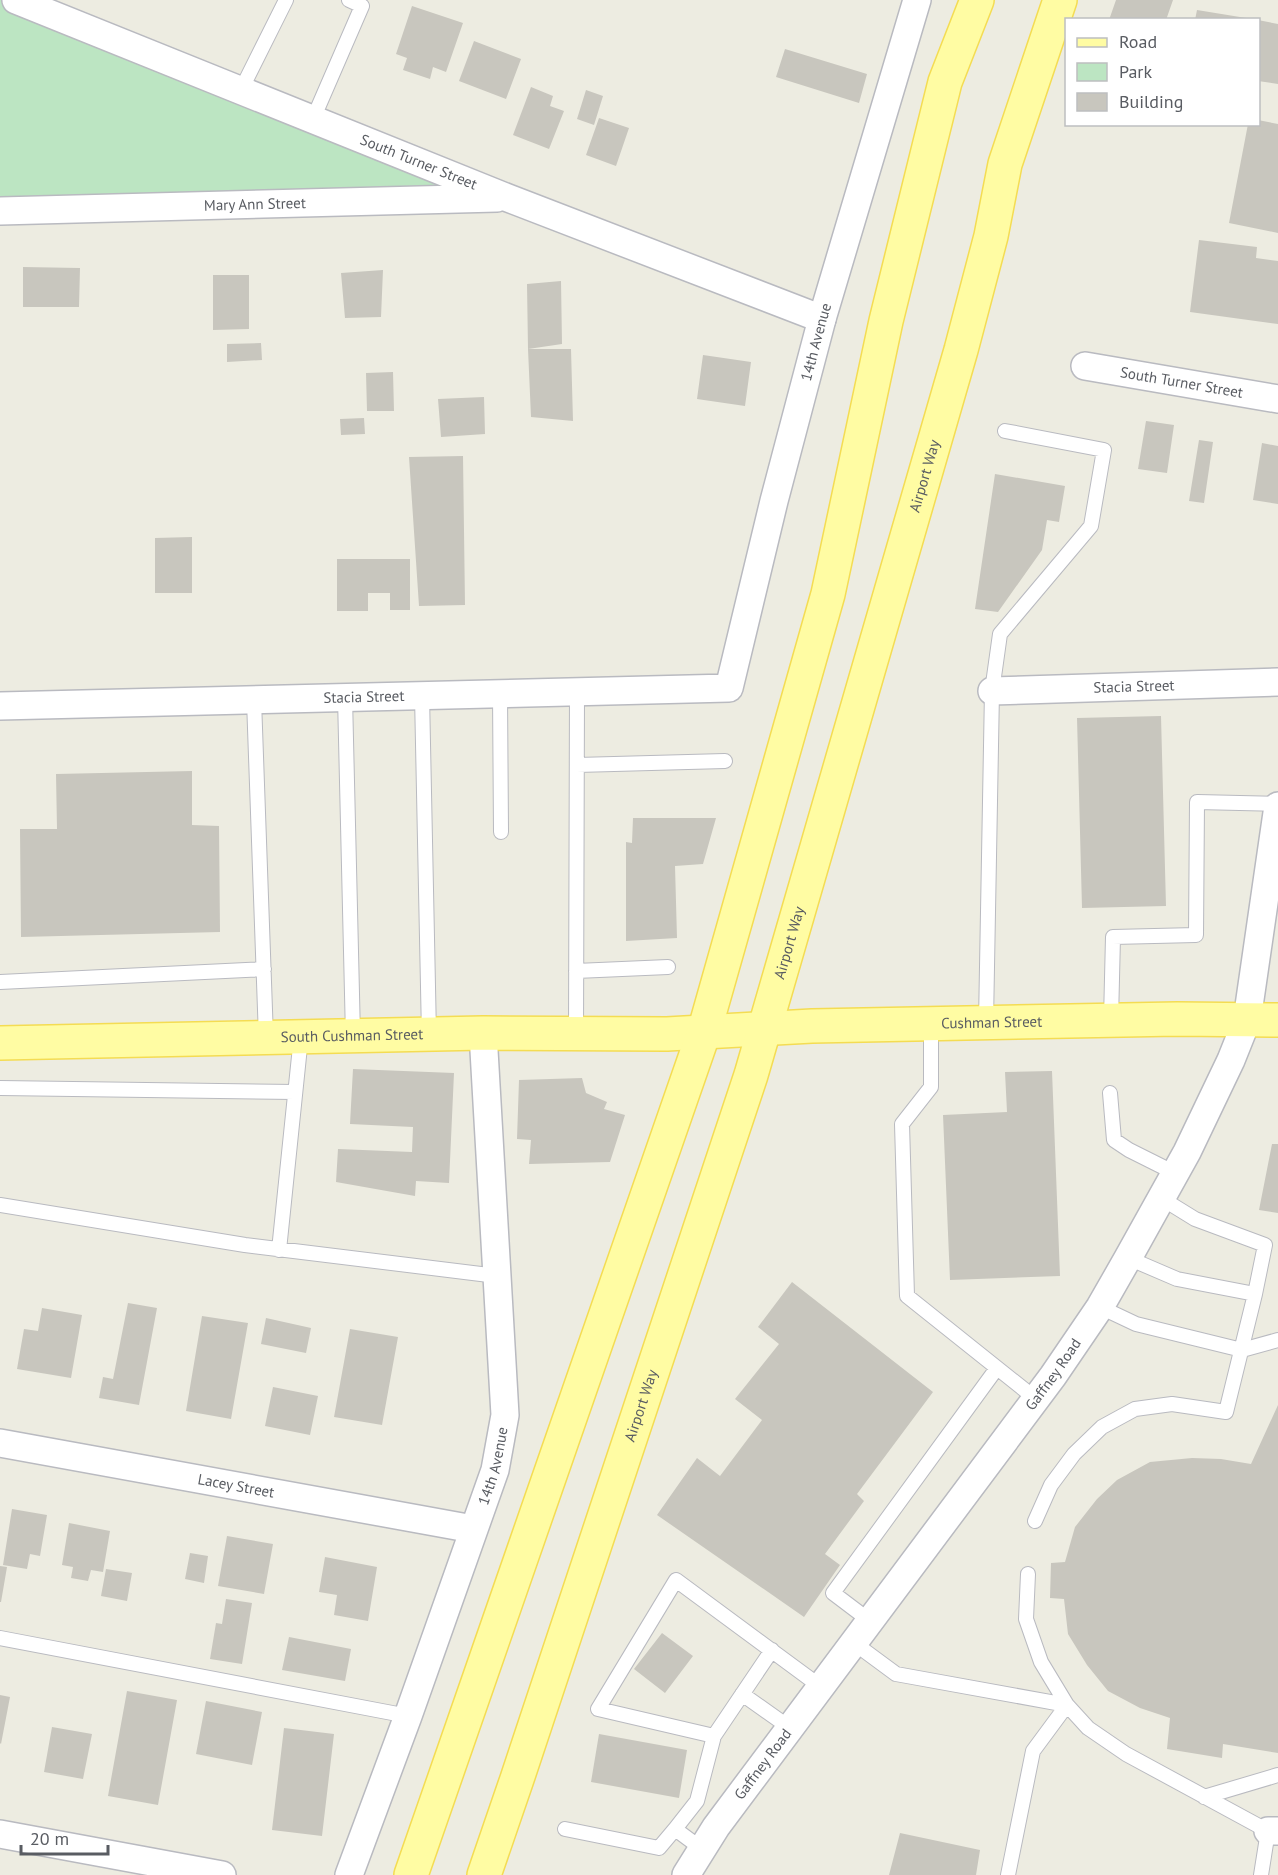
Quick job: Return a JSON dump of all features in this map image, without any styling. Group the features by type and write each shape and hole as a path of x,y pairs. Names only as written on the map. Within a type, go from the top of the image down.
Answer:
{"main road":[{"path":"411,1875 704,1032 828,594 886,321 945,82 977,0"},
{"name":"Airport Way","path":"484,1875 765,1029 961,350 991,236 1005,164 1028,102 1060,0"},
{"name":"Cushman Street","path":"704,1032 1112,1020 1262,1020"},
{"name":"South Cushman Street","path":"0,1043 483,1033 667,1034 704,1032"}],"street":[{"name":"South Turner Street","path":"16,0 508,198 822,319"},
{"name":"14th Avenue","path":"729,687 774,501 822,319 917,0"},
{"name":"Mary Ann Street","path":"0,211 508,198"},
{"name":"South Turner Street","path":"1085,366 1278,399"},
{"name":"Stacia Street","path":"992,691 1278,682"},
{"name":"Stacia Street","path":"0,706 729,687"},
{"name":"Gaffney Road","path":"695,1867 790,1728 1036,1399 1100,1307 1175,1173 1231,1060 1262,1020 1278,805"},
{"name":"14th Avenue","path":"349,1875 495,1470 505,1415 483,1033"},
{"name":"Lacey Street","path":"0,1443 473,1529"},
{"path":"0,1834 222,1875"}],"lane":[{"path":"241,90 286,0"},
{"path":"313,119 362,6 349,0"},
{"path":"986,1023 992,691 1000,634 1091,526 1104,450 1005,431"},
{"path":"576,1034 577,692"},
{"path":"500,693 501,832"},
{"path":"422,696 429,1035"},
{"path":"345,697 353,1036"},
{"path":"254,700 266,1038"},
{"path":"577,765 725,760"},
{"path":"1112,1020 1113,937 1196,934 1197,802 1278,805"},
{"path":"576,971 668,967"},
{"path":"0,981 264,969"},
{"path":"931,1024 931,1087 902,1124 907,1296 1036,1399"},
{"path":"279,1250 301,1037"},
{"path":"0,1088 295,1092"},
{"path":"1110,1093 1114,1140 1175,1173"},
{"path":"1035,1521 1051,1485 1074,1454 1102,1427 1135,1409 1172,1404 1226,1412 1265,1245 1195,1219 1161,1198"},
{"path":"0,1205 279,1250 497,1276"},
{"path":"1128,1258 1177,1279 1255,1294"},
{"path":"1100,1307 1136,1324 1242,1350 1278,1340"},
{"path":"870,1621 833,1593 997,1368"},
{"path":"1028,1574 1026,1619 1041,1662 1067,1705 1088,1728 1126,1754 1204,1797 1273,1831 1261,1875"},
{"path":"714,1736 598,1708 676,1580 821,1686"},
{"path":"0,1638 408,1716"},
{"path":"854,1644 896,1674 1067,1705"},
{"path":"565,1829 659,1848 697,1801 714,1736 772,1650"},
{"path":"742,1694 790,1728"},
{"path":"1008,1875 1033,1751 1067,1705"},
{"path":"1204,1797 1278,1775"},
{"path":"675,1829 695,1867"}],"green space":[{"path":"0,0 16,0 508,198 0,211"}],"building":[{"path":"1116,0 1173,0 1167,18 1110,18"},
{"path":"412,6 463,23 446,72 433,67 430,79 403,70 407,58 396,54"},
{"path":"1197,10 1246,18 1195,18"},
{"path":"1260,20 1278,24 1278,84 1260,81"},
{"path":"474,41 521,59 506,99 459,81"},
{"path":"785,49 867,74 859,103 776,77"},
{"path":"531,87 553,96 550,106 564,111 549,149 513,135"},
{"path":"586,90 603,96 594,125 577,119"},
{"path":"599,118 629,128 616,166 586,155"},
{"path":"1260,120 1278,124 1278,233 1229,223 1248,126 1260,126"},
{"path":"1199,240 1257,247 1256,258 1278,261 1278,324 1190,312"},
{"path":"23,267 80,268 79,307 23,307"},
{"path":"383,270 381,317 345,318 341,273"},
{"path":"213,275 249,275 249,329 213,330"},
{"path":"561,281 562,344 528,349 527,284"},
{"path":"261,343 262,360 227,362 227,344"},
{"path":"528,349 571,349 573,421 531,417"},
{"path":"703,355 751,362 745,406 697,399"},
{"path":"393,372 394,411 367,411 366,373"},
{"path":"484,397 485,434 441,437 438,399"},
{"path":"364,418 365,434 341,435 340,419"},
{"path":"1146,421 1174,425 1167,473 1138,469"},
{"path":"1199,440 1213,442 1204,503 1189,501"},
{"path":"1262,443 1278,446 1278,504 1253,500"},
{"path":"463,456 465,605 419,606 409,457"},
{"path":"995,474 1065,486 1059,522 1047,520 1042,550 998,612 975,609"},
{"path":"192,537 192,593 155,593 155,538"},
{"path":"337,559 410,559 410,610 390,610 390,593 368,593 368,611 337,611"},
{"path":"1161,716 1166,906 1082,908 1077,718"},
{"path":"192,771 192,825 219,826 220,932 21,937 20,829 57,829 56,774"},
{"path":"633,818 716,818 703,864 675,866 677,938 626,941 626,842 632,843"},
{"path":"353,1069 454,1073 449,1183 416,1181 415,1196 336,1182 338,1149 412,1152 413,1127 350,1124"},
{"path":"1052,1071 1060,1276 950,1280 943,1115 1007,1112 1005,1072"},
{"path":"582,1078 586,1093 607,1102 604,1109 625,1115 610,1162 529,1164 531,1140 517,1139 519,1080"},
{"path":"1272,1144 1278,1144 1278,1213 1259,1210"},
{"path":"792,1282 933,1392 857,1494 864,1501 825,1554 840,1565 804,1617 657,1515 697,1458 720,1476 762,1420 735,1399 779,1344 758,1327"},
{"path":"128,1303 157,1308 139,1405 99,1398 103,1377 113,1379"},
{"path":"42,1308 82,1315 71,1378 17,1369 24,1329 38,1331"},
{"path":"202,1316 248,1323 231,1419 186,1411"},
{"path":"266,1318 311,1328 306,1353 261,1344"},
{"path":"350,1329 398,1337 382,1425 334,1417"},
{"path":"273,1387 318,1396 310,1435 265,1426"},
{"path":"1278,1405 1278,1753 1223,1744 1222,1758 1167,1749 1170,1718 1140,1708 1108,1691 1087,1665 1068,1634 1064,1599 1050,1598 1051,1563 1065,1562 1075,1527 1097,1499 1117,1480 1150,1462 1192,1458 1221,1459 1251,1464"},
{"path":"12,1509 47,1515 40,1556 30,1554 27,1569 3,1565"},
{"path":"69,1523 110,1531 103,1572 91,1570 88,1581 71,1578 73,1567 62,1565"},
{"path":"227,1536 273,1544 264,1594 218,1586"},
{"path":"190,1553 208,1556 204,1583 185,1579"},
{"path":"325,1557 377,1567 368,1621 334,1615 337,1595 319,1592"},
{"path":"0,1566 7,1567 1,1602 0,1602"},
{"path":"106,1569 132,1573 127,1601 101,1596"},
{"path":"226,1599 252,1603 242,1664 210,1659 216,1623 222,1624"},
{"path":"662,1633 693,1656 665,1693 634,1669"},
{"path":"289,1637 351,1649 345,1681 282,1670"},
{"path":"127,1691 177,1700 158,1805 108,1796"},
{"path":"0,1695 10,1697 1,1744 0,1743"},
{"path":"206,1701 262,1712 252,1765 196,1754"},
{"path":"52,1727 92,1734 83,1779 44,1772"},
{"path":"284,1728 334,1734 322,1836 272,1830"},
{"path":"599,1734 687,1750 679,1798 591,1782"},
{"path":"900,1833 980,1850 976,1875 889,1875"}]}
